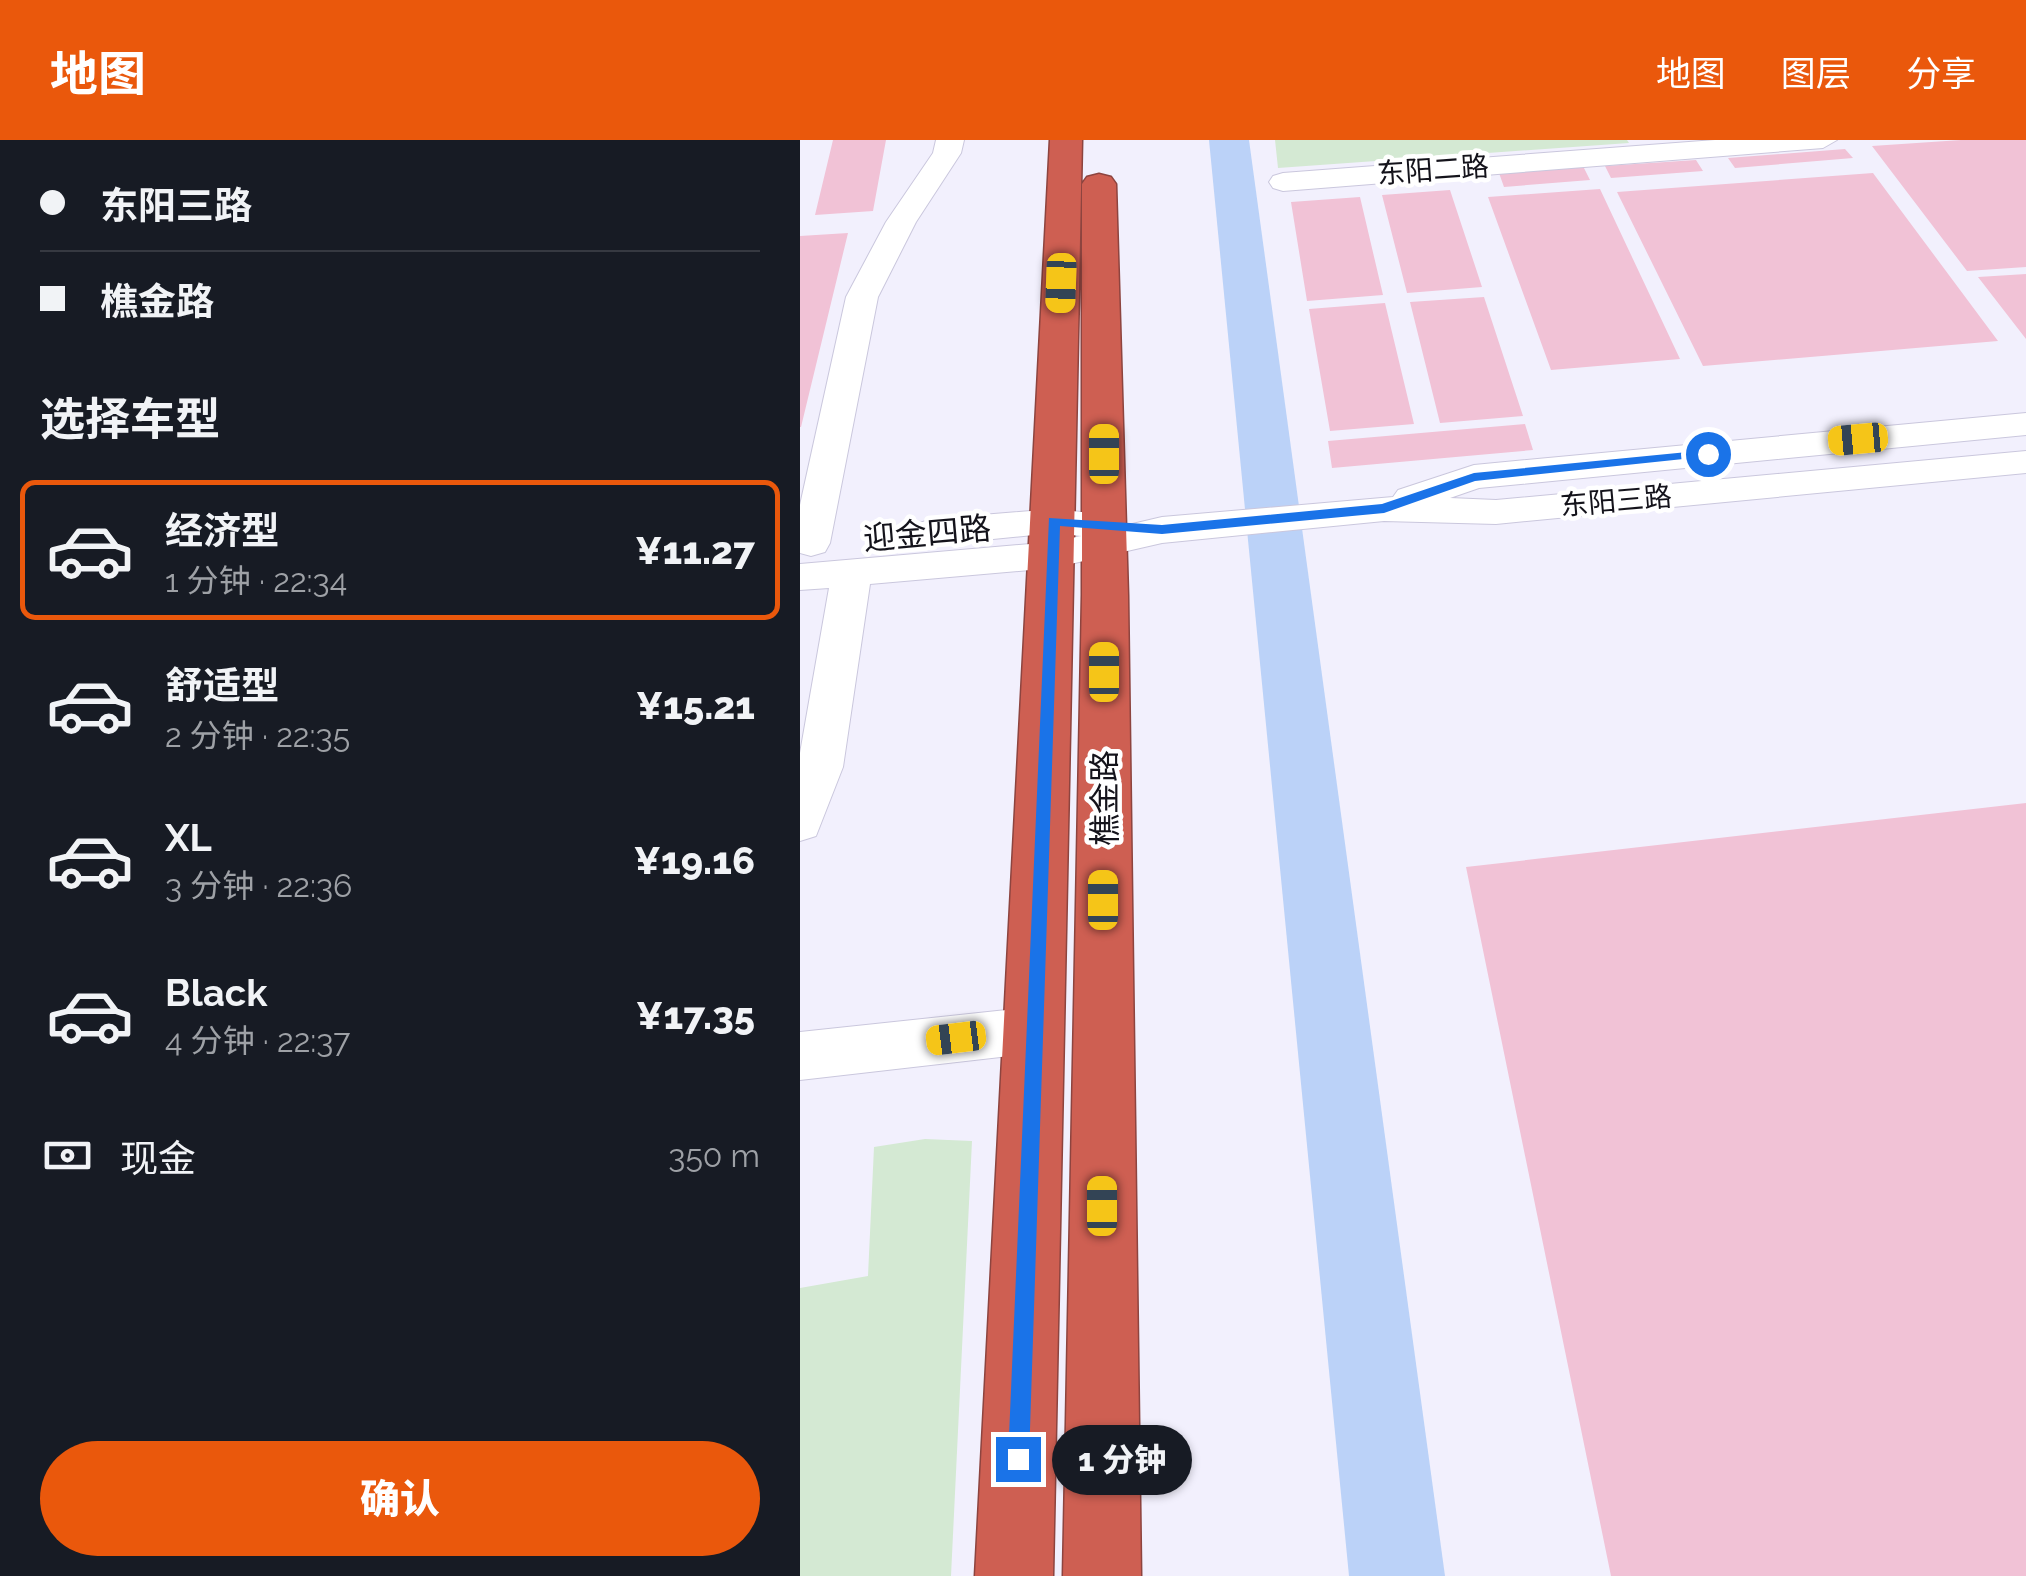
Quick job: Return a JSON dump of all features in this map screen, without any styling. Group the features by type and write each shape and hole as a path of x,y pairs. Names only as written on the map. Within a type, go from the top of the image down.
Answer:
{"highway":[{"name":"樵金路","path":"1066,140 1079,536 1102,1576"},
{"name":"樵金路","path":"1014,1576 1034,1030 1079,536 1100,140"}],"street":[{"path":"804,554 862,297 901,222 947,153 950,140"},
{"name":"东阳二路","path":"1283,182 1823,140"},
{"name":"东阳三路","path":"1384,508 1474,477 2026,424"},
{"name":"东阳三路","path":"1079,536 1384,508 1496,512 2026,462"},
{"name":"迎金四路","path":"804,554 1079,536"},
{"name":"迎金四路","path":"804,554 852,572 1079,536"},
{"path":"800,823 820,767 852,572"},
{"path":"800,1056 1034,1030"}],"green space":[{"path":"1275,140 1627,140 1629,143 1278,168"},
{"path":"925,1139 972,1141 951,1576 800,1576 800,1288 868,1276 874,1147"}],"building":[{"path":"833,140 886,140 873,211 815,215"},
{"path":"2026,140 2026,267 1967,271 1872,146"},
{"path":"1845,149 1853,158 1735,168 1728,158"},
{"path":"1696,160 1703,171 1611,178 1605,166"},
{"path":"1583,166 1590,180 1504,187 1499,173"},
{"path":"1873,173 1998,341 1703,366 1617,192"},
{"path":"1600,189 1680,359 1551,370 1488,197"},
{"path":"1450,190 1482,287 1407,293 1382,195"},
{"path":"1360,197 1383,295 1307,301 1291,202"},
{"path":"848,233 801,427 800,427 800,236"},
{"path":"2026,274 2026,339 1978,277"},
{"path":"1484,297 1523,416 1440,423 1410,302"},
{"path":"1385,303 1414,424 1330,431 1309,309"},
{"path":"1525,424 1533,450 1332,468 1328,441"},
{"path":"2026,803 2026,1576 1611,1576 1466,867"}],"waterway":[{"path":"1229,140 1397,1576"}],"route":[{"path":"1018,1459 1054,521 1162,530 1384,508 1474,477 1708,454"}]}
